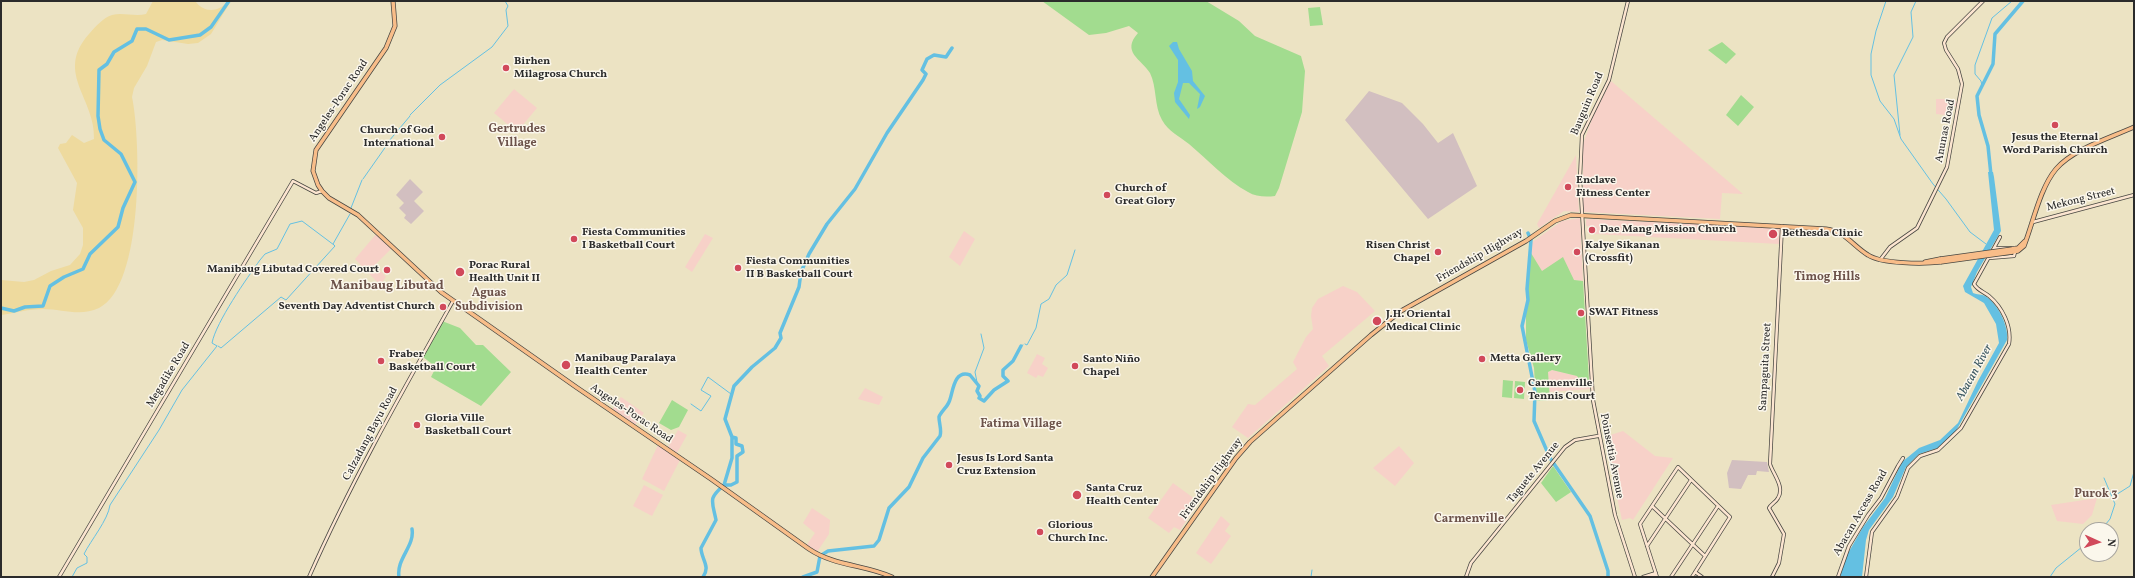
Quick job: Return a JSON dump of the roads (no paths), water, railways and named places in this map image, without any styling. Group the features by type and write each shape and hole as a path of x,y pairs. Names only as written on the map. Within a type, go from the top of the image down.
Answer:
{"main road":[{"name":"Angeles-Porac Road","path":"393,1 395,26 386,48 316,150 313,171 322,191 329,198 358,215 422,276 453,301 817,554 875,570 892,577"},
{"path":"2014,250 2023,248 2048,181 2064,161 2079,152 2134,127"},
{"name":"Friendship Highway","path":"1152,577 1236,458 1261,431 1399,312 1530,239 1560,219 1571,215 1582,217 1782,226 1833,230 1846,236 1866,254 1880,260 1924,262 2014,250"}],"street":[{"name":"Bauguin Road","path":"1582,217 1580,178 1581,139 1587,123 1609,80 1628,1"},
{"name":"Anunas Road","path":"1880,260 1890,247 1917,228 1929,207 1947,168 1962,82 1944,43 1947,37 1982,1"},
{"name":"Megadike Road","path":"59,577 293,181 316,193 322,191"},
{"name":"Mekong Street","path":"2032,222 2134,195"},
{"name":"Poinsettia Avenue","path":"1582,217 1589,355 1598,436 1615,514 1635,577"},
{"name":"Sampaguita Street","path":"1772,577 1779,563 1784,534 1769,509 1769,506 1778,499 1780,492 1779,485 1770,464 1782,226"},
{"name":"Abacan Access Road","path":"1866,577 1872,532 1896,500 1908,468 1920,456 1938,450 1961,428 2009,344 2009,332 2003,312 1992,299 1974,284 2000,237"},
{"path":"1988,258 2014,256 2014,250 2012,247 1994,248"},
{"name":"Calzadang Bayu Road","path":"310,577 330,530 376,439 453,301"},
{"name":"Taguete Avenue","path":"1466,577 1471,563 1552,462 1573,441 1598,436"},
{"name":"Abacan Access Road","path":"1838,577 1849,546 1868,515 1881,498 1898,466 1904,458"},
{"path":"1656,575 1640,524 1678,467 1730,517 1692,577"},
{"path":"1647,546 1691,480"},
{"path":"1652,506 1705,556"},
{"path":"1671,577 1718,506"},
{"path":"1695,572 1702,577"},
{"path":"1644,577 1656,575"},
{"path":"1651,577 1656,575"}],"water":[{"path":"1173,42 1177,42 1179,49 1192,71 1193,81 1205,96 1200,107 1197,109 1200,94 1189,83 1183,83 1179,99 1190,115 1189,119 1175,102 1174,93 1178,82 1178,60 1169,46"},
{"path":"1988,172 1993,172 2001,231 1977,272 1971,287 1973,293 1985,296 1994,304 2002,316 2006,329 2007,340 1956,431 1938,448 1919,454 1906,467 1893,497 1869,530 1866,540 1862,577 1840,577 1847,555 1863,527 1885,498 1902,462 1919,448 1940,440 1958,423 1978,381 1999,343 1996,324 1984,303 1965,292 1963,286 1994,230"}],"waterway":[{"path":"1,308 14,311 25,307 43,306 50,286 64,277 83,269 90,254 118,227 123,208 135,182 121,154 104,140 100,129 98,116 99,70 107,64 114,52 132,41 137,29 146,29 169,40 200,35 211,27 229,1"},
{"path":"410,115 440,85 492,47 508,26 506,10 508,6 505,1"},
{"path":"1886,1 1876,31 1871,54 1871,75 1880,101 1894,119 1901,139 1933,184 1970,232 1986,244"},
{"path":"1900,135 1894,75 1913,37 1911,12 1916,1"},
{"path":"1982,86 1981,81 1975,74 1975,65 1992,18 2012,1"},
{"name":"Abacan River","path":"1991,175 1988,146 1979,115 1977,96 1993,64 1995,34 2023,1"},
{"path":"703,577 706,566 701,548 716,520 712,500 715,494 724,485 731,485 737,482 737,456 743,452 742,446 736,444 736,438 732,437 725,419 734,386 752,367 775,348 781,338 780,333 799,287 801,272 809,254 827,224 855,189 887,133 923,80 926,74 922,70 927,59 934,55 946,57 952,48"},
{"path":"389,141 410,116"},
{"path":"363,179 389,142"},
{"path":"351,208 362,180"},
{"path":"218,346 221,348 281,297 286,300 335,246 333,244 350,214"},
{"path":"72,577 77,568 87,563 87,557 84,554 103,523 109,511 110,505 159,430 182,390 217,346 212,343 219,324 260,260 265,254 277,249 290,224 302,221 334,245"},
{"path":"1528,233 1531,240 1527,289 1528,300 1522,326 1535,392 1534,421 1550,458 1590,516 1608,571 1608,577"},
{"path":"1025,344 1027,345 1036,328 1041,304 1049,299 1056,285 1067,275 1075,250"},
{"path":"977,382 975,372 984,348 981,334"},
{"path":"803,577 817,572 820,556 828,551 874,546 879,540 889,508 909,487 923,458 940,436 941,431 939,417 949,402 957,379 964,374 970,375 979,386 977,391 980,396 979,398 984,401 994,390 1008,381 1003,376 1003,370 1013,361 1021,346"},
{"path":"691,404 701,411 711,396 701,390 708,377 731,394"},
{"path":"724,485 732,458 732,437"},
{"path":"2111,498 2130,486 2134,472"},
{"path":"2104,478 2115,504 2108,522"},
{"path":"399,577 400,564 411,541 412,529"},
{"path":"2050,577 2056,568 2079,549"},
{"path":"1311,577 1312,570"}],"place":[{"name":"Birhen Milagrosa Church","path":"506,68"},
{"name":"Jesus the Eternal Word Parish Church","path":"2055,125"},
{"name":"Church of God International","path":"442,137"},
{"name":"Enclave Fitness Center","path":"1568,187"},
{"name":"Church of Great Glory","path":"1107,195"},
{"name":"Dae Mang Mission Church","path":"1592,230"},
{"name":"Bethesda Clinic","path":"1773,234"},
{"name":"Fiesta Communities I Basketball Court","path":"574,239"},
{"name":"Risen Christ Chapel","path":"1438,252"},
{"name":"Kalye Sikanan (Crossfit)","path":"1577,252"},
{"name":"Fiesta Communities II B Basketball Court","path":"738,268"},
{"name":"Manibaug Libutad Covered Court","path":"387,270"},
{"name":"Porac Rural Health Unit II","path":"460,272"},
{"name":"Seventh Day Adventist Church","path":"443,307"},
{"name":"SWAT Fitness","path":"1581,313"},
{"name":"J.H. Oriental Medical Clinic","path":"1377,321"},
{"name":"Metta Gallery","path":"1482,359"},
{"name":"Fraber Basketball Court","path":"381,361"},
{"name":"Manibaug Paralaya Health Center","path":"566,365"},
{"name":"Santo Niño Chapel","path":"1075,366"},
{"name":"Carmenville Tennis Court","path":"1520,390"},
{"name":"Gloria Ville Basketball Court","path":"417,425"},
{"name":"Jesus Is Lord Santa Cruz Extension","path":"949,465"},
{"name":"Santa Cruz Health Center","path":"1077,495"},
{"name":"Glorious Church Inc.","path":"1040,532"}],"district":[{"name":"Gertrudes Village","path":"517,137"},
{"name":"Timog Hills","path":"1827,278"},
{"name":"Manibaug Libutad","path":"387,287"},
{"name":"Aguas Subdivision","path":"489,301"},
{"name":"Fatima Village","path":"1021,425"},
{"name":"Purok 3","path":"2096,495"},
{"name":"Carmenville","path":"1469,520"}]}
